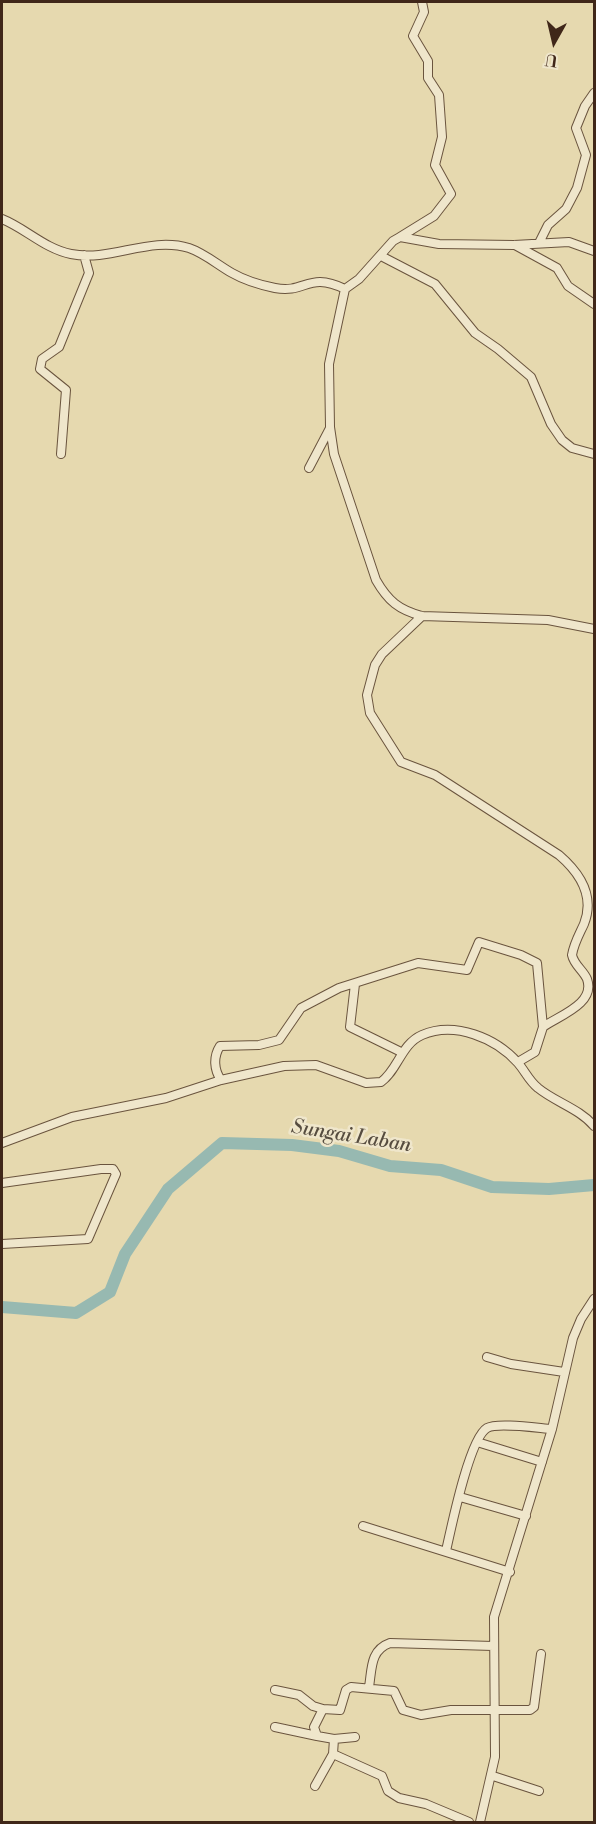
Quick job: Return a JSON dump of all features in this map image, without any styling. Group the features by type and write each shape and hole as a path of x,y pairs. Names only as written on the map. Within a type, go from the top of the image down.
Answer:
{"street":[{"path":"422,2 424,12 413,36 428,61 428,78 439,95 442,137 435,165 451,194 434,216 393,241 359,279 345,289 329,364 330,427 334,454 376,580 384,594 402,611 422,616 548,620 594,629"},
{"path":"539,243 548,225 566,209 577,188 586,155 576,133 578,120 594,93"},
{"path":"2,219 57,249 84,255 112,254 149,245 178,246 197,252 256,284 288,290 319,280 330,281 345,289"},
{"path":"400,237 439,244 514,245 569,242 594,251"},
{"path":"514,245 557,268 568,286 594,304"},
{"path":"61,454 66,390 40,369 42,359 59,347 89,273 84,255"},
{"path":"381,256 435,284 475,333 531,377 551,424 562,440 578,450 594,454"},
{"path":"309,468 330,427"},
{"path":"422,616 382,654 375,665 367,695 369,713 402,762 435,775 551,850 571,865 584,887 587,909 572,955 588,980 587,996 579,1006 543,1027"},
{"path":"221,1080 216,1072 220,1046 259,1045 279,1040 305,1005 328,993 418,963 467,970 478,943 496,946 537,963 543,1027 535,1052 518,1062"},
{"path":"355,984 350,1027 401,1052"},
{"path":"2,1143 72,1117 166,1098 221,1080 284,1066 311,1065 366,1083 381,1082 401,1052 422,1035 437,1032 466,1032 496,1044 518,1062 537,1087 594,1126"},
{"path":"2,1183 101,1169 113,1169 116,1174 88,1239 2,1244"},
{"path":"480,1822 493,1776 494,1617 510,1572 552,1429 564,1371 577,1327 594,1299"},
{"path":"487,1357 511,1364 564,1371"},
{"path":"446,1551 477,1442 483,1432 492,1426 552,1429"},
{"path":"477,1442 542,1462"},
{"path":"460,1497 526,1516"},
{"path":"363,1526 510,1572"},
{"path":"369,1687 376,1652 381,1646 390,1643 493,1646"},
{"path":"275,1690 297,1694 313,1706 339,1711 347,1689 369,1687 396,1692 398,1703 403,1710 422,1716 451,1710 495,1712 532,1709 541,1654"},
{"path":"317,1736 314,1727 323,1709"},
{"path":"275,1727 334,1739 355,1737"},
{"path":"315,1786 333,1754 334,1739"},
{"path":"333,1754 382,1776 388,1791 399,1798 426,1804 469,1822"},
{"path":"493,1776 539,1791"}],"waterway":[{"name":"Sungai Laban","path":"2,1307 76,1313 110,1292 125,1254 168,1189 222,1143 292,1145 339,1151 390,1166 441,1170 492,1187 549,1189 594,1185"}]}
